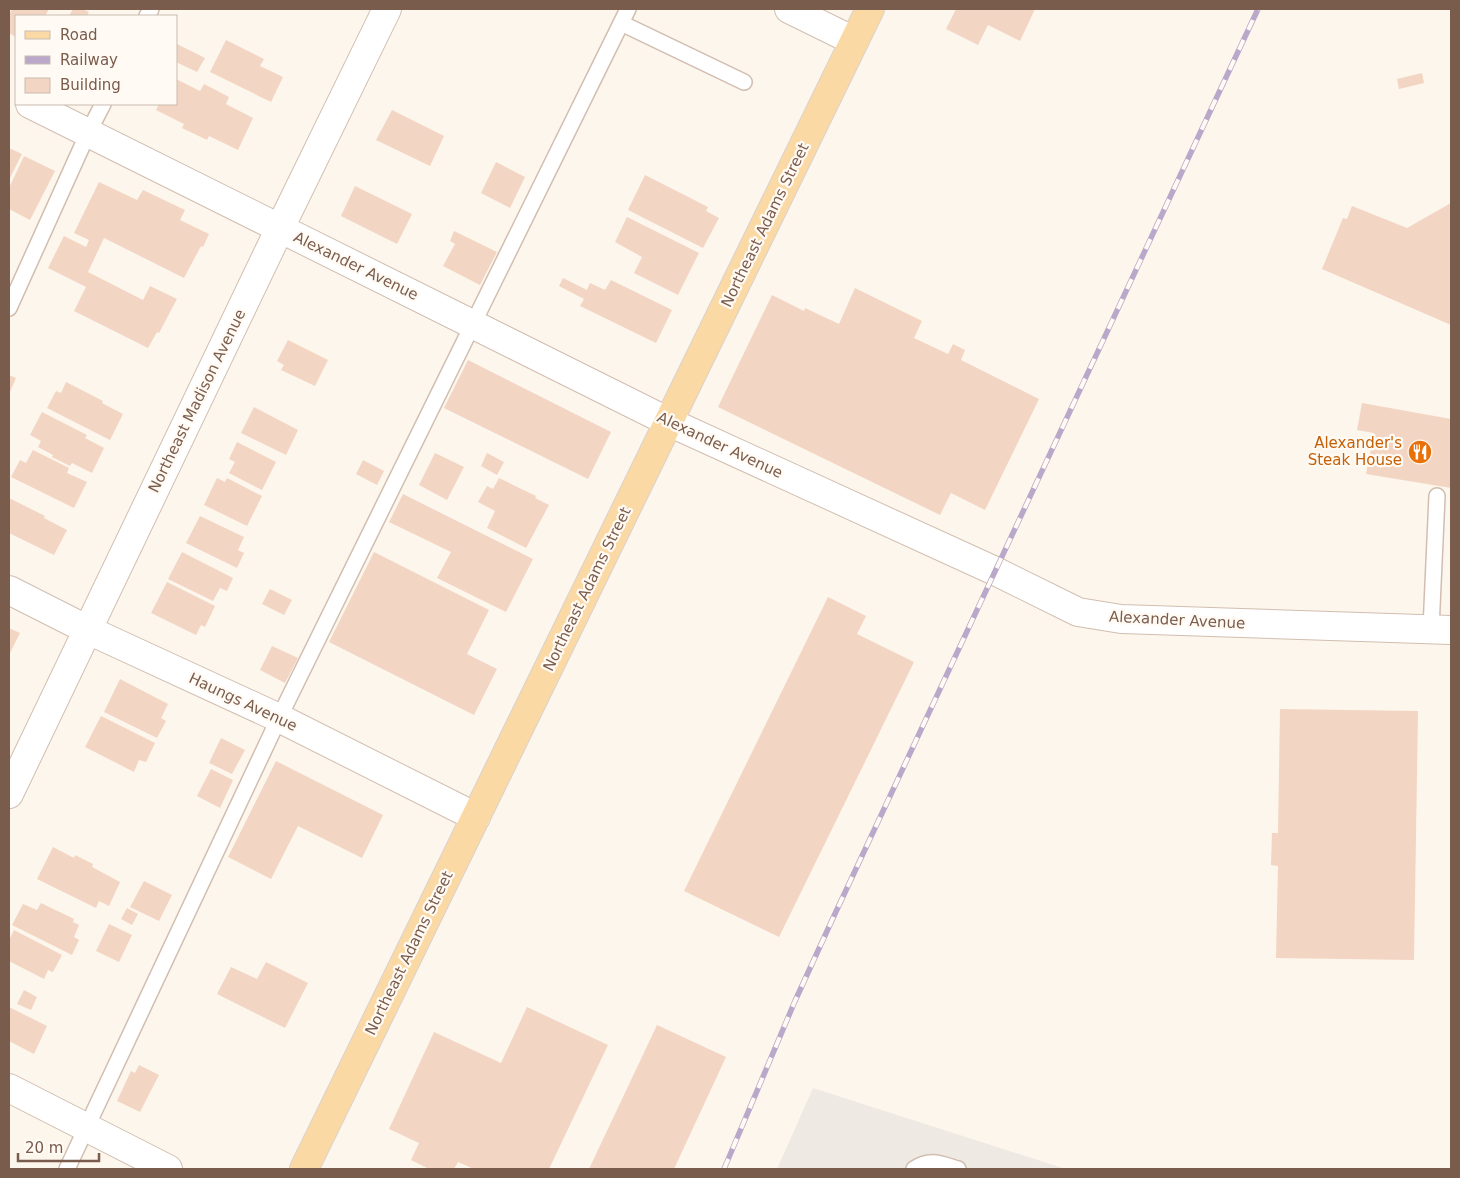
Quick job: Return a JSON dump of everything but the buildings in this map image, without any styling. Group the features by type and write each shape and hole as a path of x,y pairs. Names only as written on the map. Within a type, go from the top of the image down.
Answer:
{"main road":[{"name":"Northeast Adams Street","path":"304,1169 870,9"}],"street":[{"name":"Northeast Madison Avenue","path":"9,794 387,9"},
{"path":"789,9 854,41"},
{"name":"Alexander Avenue","path":"32,105 669,422 995,571 1078,612 1121,619 1441,630"},
{"name":"Haungs Avenue","path":"9,590 88,630 279,718 476,817"},
{"path":"9,1088 168,1169"}],"lane":[{"path":"67,1169 279,718 628,9"},
{"path":"622,23 744,82"},
{"path":"9,308 102,105"},
{"path":"1437,496 1441,630"},
{"path":"914,1169 926,1162 958,1169"}],"shaded area":[{"path":"813,1088 1066,1169 777,1169"}],"railway":[{"path":"724,1169 795,1001 833,918 1258,9"}],"place":[{"name":"Alexander's Steak House","path":"1420,452"}]}
